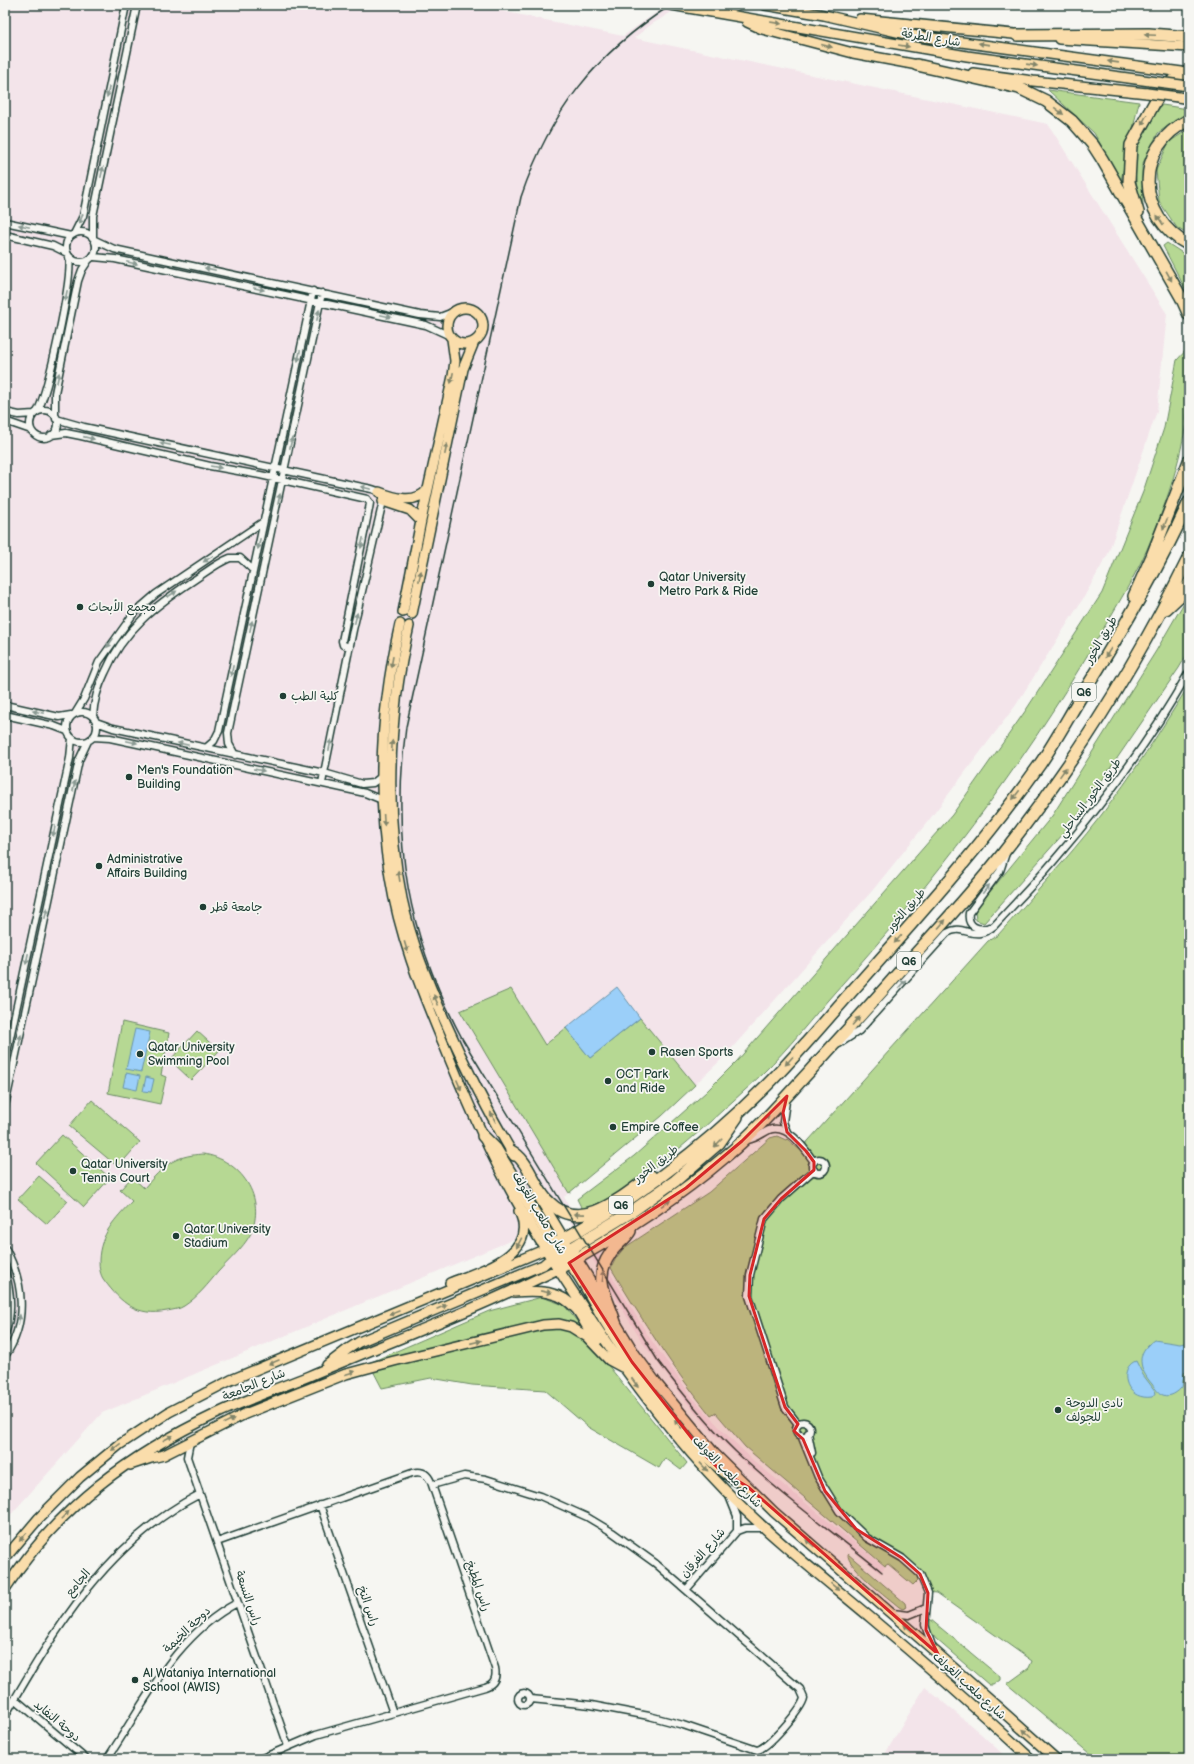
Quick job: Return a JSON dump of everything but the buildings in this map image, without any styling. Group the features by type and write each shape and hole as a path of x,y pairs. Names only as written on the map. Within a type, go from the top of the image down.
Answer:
{"highway":[{"path":"1017,35 1149,34 1189,37"},
{"path":"917,65 1019,88 1046,101 1072,121 1093,145 1150,242 1181,297 1189,315"},
{"path":"1150,242 1132,195 1129,170 1131,145 1161,91 1172,81 1189,74"},
{"path":"1189,120 1178,125 1166,135 1156,149 1150,164 1148,181 1149,197 1155,213 1164,227 1177,239 1189,245"},
{"path":"1128,620 1131,603 1152,556 1189,461"},
{"name":"طريق الخور","path":"558,1269 561,1253 675,1168 769,1082 930,904 1040,764 1128,620 1165,554 1189,502"},
{"name":"طريق الخور","path":"561,1253 633,1225 686,1188 743,1141 832,1047 1007,849 1079,748 1126,674 1159,617 1189,557"},
{"path":"1159,617 1182,594 1189,583"},
{"path":"483,1136 496,1149 561,1253 640,1205 692,1166 719,1143 728,1132 739,1111"},
{"path":"511,1151 521,1159 550,1203 563,1212 574,1215 585,1215 596,1212 662,1169 675,1168"},
{"path":"616,1326 603,1292 602,1274 610,1253 628,1234 633,1225"}],"main road":[{"name":"شارع الطرفة","path":"671,5 967,56 1189,86"},
{"name":"شارع الطرفة","path":"765,5 824,15 910,34 1152,67 1189,74"},
{"path":"824,15 1017,35 1189,47"},
{"path":"737,17 762,29 793,38 853,53 917,65 1033,82 1147,93 1189,100"},
{"path":"459,308 469,308 480,315 483,321 482,331 480,337 474,342 463,369 407,613 421,521 454,369 455,354 447,323 453,312 459,308"},
{"path":"451,337 462,344 474,342"},
{"path":"379,492 410,499 420,496 428,489"},
{"path":"383,501 410,510 421,521"},
{"name":"شارع ملعب الغولف","path":"561,1253 511,1151 464,1064 428,983 402,899 393,823 391,774 404,625 388,693 382,776 382,800 389,876 405,942 460,1088 505,1182 616,1326 658,1386 690,1426 748,1487 1056,1759"},
{"path":"430,1298 440,1288 507,1258 518,1246 523,1234 522,1220 505,1182"},
{"path":"322,1370 340,1354 359,1342 530,1270 561,1253 618,1343 674,1419 712,1463 729,1477 748,1487"},
{"name":"شارع الجامعة","path":"5,1558 66,1489 119,1445 148,1424 191,1400 231,1380 430,1298 561,1253"},
{"name":"شارع ملعب الغولف","path":"558,1269 625,1369 671,1429 728,1493 766,1528 948,1682 1031,1759"},
{"name":"شارع الجامعة","path":"5,1589 30,1554 53,1526 88,1493 122,1466 156,1444 219,1412 507,1292 558,1269"},
{"path":"507,1292 547,1292 565,1300 577,1311 596,1340 604,1347 612,1351"},
{"path":"122,1466 132,1465 172,1451 245,1414 352,1372 543,1325 559,1324 571,1327 587,1337 609,1360 625,1369"},
{"path":"192,1440 219,1412"}],"street":[{"path":"31,430 30,421 45,395 70,275 66,244 73,235 83,216 126,5"},
{"path":"51,436 57,427 55,393 78,281 82,270 91,259 97,247 94,239 93,216 137,5"},
{"path":"123,22 133,24"},
{"path":"118,42 129,44"},
{"path":"5,222 73,235 84,232 114,249 412,313 440,317 453,312"},
{"path":"5,235 53,246 78,263 91,259 110,258 410,321 430,326 451,337"},
{"path":"206,748 214,741 219,731 313,291"},
{"path":"235,755 229,744 228,733 284,481 322,293"},
{"path":"410,321 412,313"},
{"path":"5,412 19,415 36,413 45,410 56,418 84,427 286,469 379,492 383,501 350,647 322,783"},
{"path":"5,421 31,430 36,435 41,437 66,433 210,466 361,496 367,499 370,503 342,641 343,645 350,647"},
{"path":"318,488 317,484 320,477"},
{"path":"263,522 161,590 134,612 99,662 84,699 66,724 67,731 72,738 81,742 91,739 110,738 368,793 382,800"},
{"path":"5,1106 79,760 97,730 95,719 95,697 112,657 126,637 152,610 169,596 230,558 241,559 253,570"},
{"name":"طريق الخور الساحلي","path":"832,1047 859,1031 947,933 958,929 974,934 981,934 994,926 1057,858 1096,810 1174,699 1189,672"},
{"path":"5,705 59,717 85,712 113,728 324,773 366,784 373,783 382,776"},
{"path":"5,714 54,726 67,731"},
{"path":"5,1061 70,758 72,738"},
{"path":"994,926 987,929 975,928 969,922 968,913 1000,871 1007,849"},
{"path":"41,892 50,894"},
{"path":"16,1007 26,1009"},
{"path":"787,1096 783,1113 787,1132"},
{"path":"743,1141 755,1138 772,1129 787,1132 803,1146 814,1162 814,1170 781,1199 767,1214 760,1231 749,1283 749,1296 785,1407 798,1424"},
{"path":"814,1162 819,1160 823,1161 826,1168 821,1173 814,1170"},
{"path":"5,1248 18,1277 21,1297 17,1329 5,1356"},
{"path":"5,1271 11,1298 10,1313 5,1334"},
{"path":"798,1424 802,1422 807,1423 810,1428 808,1433 815,1468"},
{"path":"798,1424 796,1430 801,1435 829,1497 846,1520 867,1538 902,1558 916,1568 924,1580 928,1593 925,1625 927,1636 938,1654"},
{"path":"801,1435 808,1433"},
{"path":"172,1451 187,1457 192,1440"},
{"name":"راس النسعة","path":"187,1457 288,1746"},
{"name":"راس المطبخ","path":"217,1542 416,1472 423,1473 428,1476 432,1485 495,1668 495,1679 492,1684 485,1687 316,1736 288,1746 260,1759"},
{"path":"432,1485 464,1476 475,1477 522,1489 559,1503 612,1532 655,1564 686,1590 796,1685 803,1694 802,1705 765,1747 760,1750 753,1749 683,1725 643,1715 584,1704 531,1699"},
{"name":"شارع الفرقان","path":"728,1493 737,1516 737,1531"},
{"name":"الجامع","path":"5,1716 55,1632 93,1581 143,1532 173,1510 200,1494"},
{"name":"راس النخ","path":"320,1505 393,1713"},
{"name":"شارع الفرقان","path":"686,1590 737,1531 745,1528 766,1528"},
{"name":"دوحة الخيمة","path":"107,1759 144,1698 173,1658 215,1617 237,1603"},
{"path":"890,1613 902,1616 909,1615 926,1608"},
{"name":"دوحة النفايد","path":"15,1699 86,1759"}],"highlighted area":[{"path":"787,1096 783,1113 787,1132 806,1151 814,1162 814,1170 781,1199 764,1219 750,1275 749,1296 785,1407 798,1424 794,1431 803,1439 825,1491 856,1529 902,1558 920,1574 928,1593 926,1630 938,1654 748,1487 720,1470 705,1455 632,1362 569,1263 686,1188 742,1141"}],"shaded area":[{"path":"5,5 473,5 623,36 667,5 683,5 652,24 634,38 1048,124 1167,314 1157,411 1108,554 1084,597 1016,705 929,820 872,891 723,1058 662,1116 564,1197 649,1337 693,1398 724,1432 755,1462 885,1567 880,1573 750,1468 718,1438 687,1403 642,1342 558,1202 518,1235 519,1237 102,1413 5,1521"},
{"path":"925,1687 980,1733 1008,1759 882,1759"}],"green space":[{"path":"1048,90 1139,102 1121,180 1094,133"},
{"path":"1162,105 1189,109 1189,111 1158,133 1142,165 1143,212 1136,181 1136,150 1143,130"},
{"path":"1189,129 1189,235 1177,228 1159,201 1156,170 1169,142"},
{"path":"1167,243 1184,254 1189,255 1189,296 1163,246"},
{"path":"1189,347 1189,379 1186,424 1176,469 1169,492 1147,549 1126,591 1066,691 1005,781 940,868 906,910 773,1063 711,1121 666,1159 634,1183 601,1203 583,1211 577,1199 634,1156 706,1092 737,1061 952,815 1026,710 1102,593 1143,492 1164,428 1177,360"},
{"path":"1189,594 1189,651 1179,668 1072,824 984,923 976,920 975,910 1052,816 1156,651"},
{"name":"نادي الدوحة للجولف","path":"1189,685 1189,1759 1096,1759 1007,1684 1029,1668 1032,1661 936,1593 925,1592 919,1579 913,1585 888,1564 885,1566 745,1447 716,1413 711,1416 658,1344 611,1268 616,1258 624,1248 709,1192 770,1138 777,1136 786,1140 787,1139 800,1150 988,941 998,935 1049,878 1099,818 1123,786"},
{"path":"511,989 545,1045 566,1028 590,1058 640,1018 695,1085 662,1116 569,1193 460,1011"},
{"name":"Qatar University Swimming Pool","path":"122,1022 169,1033 161,1075 166,1077 160,1104 108,1093"},
{"path":"197,1031 219,1051 191,1080 170,1060"},
{"name":"Qatar University Tennis Court","path":"92,1100 140,1142 118,1167 69,1126"},
{"name":"Qatar University Tennis Court","path":"62,1135 110,1178 84,1207 36,1163"},
{"name":"Qatar University Stadium","path":"203,1154 216,1157 228,1164 239,1172 247,1182 253,1194 255,1207 255,1221 250,1235 240,1249 194,1299 184,1306 167,1311 156,1312 138,1310 123,1301 110,1288 103,1278 100,1268 100,1251 105,1235 114,1221 132,1201 120,1190 132,1177 144,1188 163,1168 169,1164 184,1157"},
{"name":"Qatar University Tennis Court","path":"39,1176 68,1201 47,1224 18,1199"},
{"path":"542,1297 564,1305 607,1364 687,1463 681,1470 665,1458 659,1468 588,1427 545,1390 472,1385 431,1378 382,1388 369,1363 489,1311"},
{"path":"848,1554 905,1603 906,1608 903,1609 899,1607 869,1582 849,1560"},
{"path":"930,1619 1000,1677 1000,1680 993,1685 989,1685 936,1639 930,1631"}],"water":[{"path":"617,987 640,1018 590,1058 566,1028"},
{"path":"135,1029 150,1032 141,1072 126,1069"},
{"path":"126,1073 140,1076 137,1090 123,1087"},
{"path":"146,1077 154,1079 151,1092 143,1091"},
{"path":"1154,1340 1180,1344 1189,1342 1189,1367 1184,1373 1182,1387 1176,1393 1168,1396 1159,1392 1144,1373 1142,1367 1141,1361 1144,1350"},
{"path":"1136,1361 1143,1375 1156,1392 1152,1397 1143,1397 1135,1394 1127,1383 1127,1370 1130,1364"}],"railway":[{"path":"671,5 620,43 598,64 579,87 561,112 546,138 521,197 406,727 402,770 401,810 403,850 408,888 417,926 429,964 444,1002 463,1040 658,1361 695,1408 735,1451 789,1498 882,1572"}],"place":[{"name":"Qatar University Metro Park & Ride","path":"651,584"},
{"name":"مجمع الأبحاث","path":"80,607"},
{"name":"كلية الطب","path":"283,696"},
{"name":"Men's Foundation Building","path":"129,777"},
{"name":"Administrative Affairs Building","path":"99,866"},
{"name":"جامعة قطر","path":"203,907"},
{"name":"Rasen Sports","path":"652,1052"},
{"name":"Qatar University Swimming Pool","path":"140,1054"},
{"name":"OCT Park and Ride","path":"608,1081"},
{"name":"Empire Coffee","path":"613,1127"},
{"name":"Qatar University Tennis Court","path":"73,1171"},
{"name":"Qatar University Stadium","path":"176,1236"},
{"name":"نادي الدوحة للجولف","path":"1058,1410"},
{"name":"Al Wataniya International School (AWIS)","path":"135,1680"}]}
